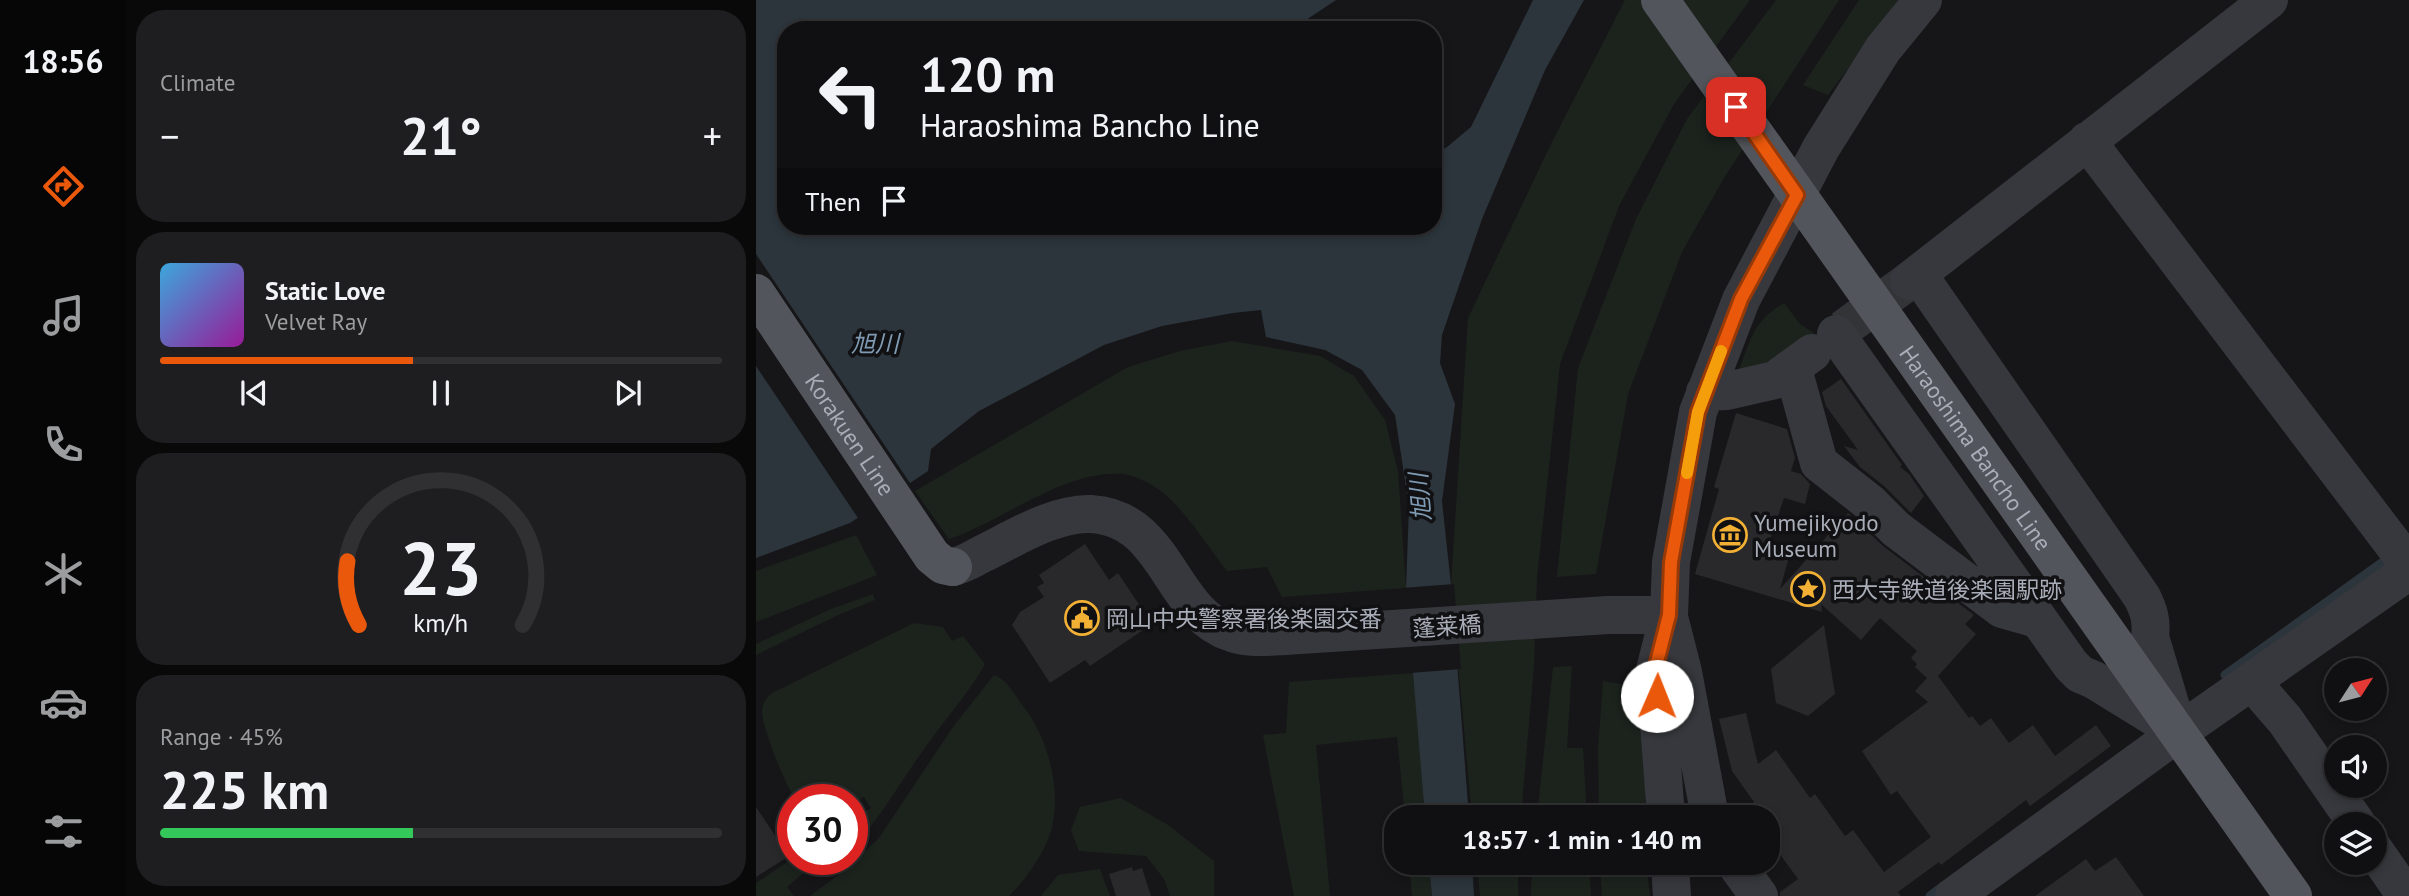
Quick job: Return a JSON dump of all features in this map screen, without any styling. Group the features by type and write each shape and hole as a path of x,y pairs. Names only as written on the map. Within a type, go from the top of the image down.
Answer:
{"main road":[{"name":"Haraoshima Bancho Line","path":"1660,0 2293,896"},
{"name":"Korakuen Line","path":"756,293 939,557"}],"street":[{"path":"1665,805 1655,670 1669,615 1671,562 1698,412 1789,183 1821,148 1883,49 1923,0"},
{"path":"2179,732 2150,637 2152,623 2149,609 2142,597 1914,278 2269,0"},
{"path":"1954,896 2252,682 2404,560 2087,141"},
{"path":"1705,392 1727,391 1775,380 1840,332 2063,655 2080,674 2179,732"},
{"path":"1793,369 1819,463 1870,503 1896,529 2002,610 2037,619"},
{"name":"蓬莱橋","path":"939,557 1061,518 1077,514 1104,515 1125,523 1145,538 1198,611 1215,625 1242,636 1285,636 1608,615 1669,615"},
{"path":"1669,615 1684,672 1708,805"},
{"path":"2252,682 2285,720 2349,812"},
{"path":"2387,868 2406,896"},
{"path":"1671,875 1672,896"},
{"path":"1744,875 1759,896"}],"shaded area":[{"path":"1625,0 1750,0 1674,104 1619,206 1560,364 1537,578 1534,664 1522,805 1471,805 1451,585 1468,318 1552,142"},
{"path":"1776,0 1839,0 1724,178 1682,252 1628,394 1596,574 1557,577 1578,368 1636,219 1687,119"},
{"path":"1859,0 1900,0 1828,95 1803,85"},
{"path":"1784,303 1800,324 1814,333 1814,341 1770,368 1739,370 1759,324"},
{"path":"1232,341 1320,356 1354,376 1385,420 1398,471 1406,588 1282,597 1267,567 1227,571 1185,515 1167,496 1151,484 1124,474 1101,475 1056,488 949,539 915,491 1128,367 1180,351"},
{"path":"856,535 877,575 756,622 756,571"},
{"path":"873,594 875,600 756,655 756,644 831,609"},
{"path":"914,623 943,627 952,641 963,636 985,664 868,829 868,810 871,808 868,803 868,784 788,784 763,719 763,705 772,693"},
{"path":"1572,666 1567,748 1583,748 1586,805 1538,805 1553,667"},
{"path":"1414,673 1424,805 1404,805 1397,737 1316,745 1330,896 1294,896 1263,735 1286,733 1289,682"},
{"path":"994,675 1010,688 1033,720 1041,737 1053,774 1054,813 1044,848 1019,885 1009,896 810,896 838,875 868,875 868,848 879,838 953,727"},
{"path":"1603,681 1645,688 1645,805 1599,805 1598,748"},
{"path":"1121,798 1168,825 1214,861 1214,896 1170,896 1164,879 1146,856 1079,851 1071,830 1080,807"},
{"path":"777,869 777,875 801,875 787,887 794,896 756,896 756,883"},
{"path":"1100,869 1110,896 1041,896 1058,875"},
{"path":"1410,875 1430,875 1432,896 1412,896"},
{"path":"1478,875 1518,875 1518,896 1480,896"},
{"path":"1532,875 1590,875 1591,896 1531,896"},
{"path":"1601,875 1647,875 1650,896 1602,896"}],"water":[{"name":"旭川","path":"756,0 1336,0 1304,21 777,21 777,235 1442,235 1442,150 1471,127 1533,0 1584,0 1545,70 1482,219 1442,335 1440,363 1455,404 1442,501 1468,805 1424,805 1406,588 1409,507 1395,415 1362,370 1325,350 1266,337 1261,310 1162,326 1104,345 979,411 931,449 928,471 850,523 756,558"},
{"path":"1430,875 1473,875 1474,896 1432,896"}],"pier":[{"path":"756,254 912,486 860,521 756,366"},
{"path":"1454,584 1461,669 1410,673 1402,588"}],"building":[{"path":"1841,379 1902,465 1900,467 1909,474 1924,496 1911,513 1860,467 1844,446 1858,450 1826,406 1822,392"},
{"path":"1736,413 1787,429 1795,458 1791,471 1801,474 1810,484 1805,504 1784,498 1769,543 1791,550 1780,589 1848,513 1883,546 1974,615 1965,624 1976,634 1938,676 1969,718 1972,716 1980,726 1991,718 2009,743 2033,725 2055,756 2096,725 2111,746 2030,806 2026,800 1941,865 1939,862 1898,892 1901,896 1780,896 1780,892 1798,879 1780,854 1780,805 1750,805 1754,802 1732,771 1719,719 1746,713 1758,764 1776,750 1810,798 1815,794 1845,836 1853,830 1884,872 1931,837 1897,791 1891,795 1862,751 1928,702 1915,691 1927,678 1915,667 1917,664 1911,658 1917,651 1880,618 1861,640 1821,604 1822,612 1695,574 1719,489 1714,487"},
{"name":"岡山中央警察署後楽園交番","path":"1085,544 1109,580 1118,573 1152,624 1090,666 1085,660 1050,683 1012,625 1020,612 1044,597 1037,587 1044,583 1039,575"},
{"path":"1824,625 1835,694 1808,716 1776,703 1771,669"},
{"path":"756,807 777,838 777,864 756,877"},
{"path":"2116,857 2144,896 2035,896 2086,859 2095,871"},
{"path":"1132,867 1133,871 1142,868 1151,896 1116,896 1109,874"}],"waterway":[{"path":"2225,675 2390,557"},
{"path":"1930,896 1943,886"}],"tunnel":[{"path":"1843,329 1909,281"}],"slow traffic":[{"path":"1687,473 1698,412 1721,351"}],"place":[{"name":"Yumejikyodo Museum","path":"1730,535"},
{"name":"西大寺鉄道後楽園駅跡","path":"1808,589"},
{"name":"岡山中央警察署後楽園交番","path":"1082,618"}],"route":[{"path":"1657,696 1655,670 1669,615 1671,562 1698,412 1741,299 1797,195 1736,107"}]}
